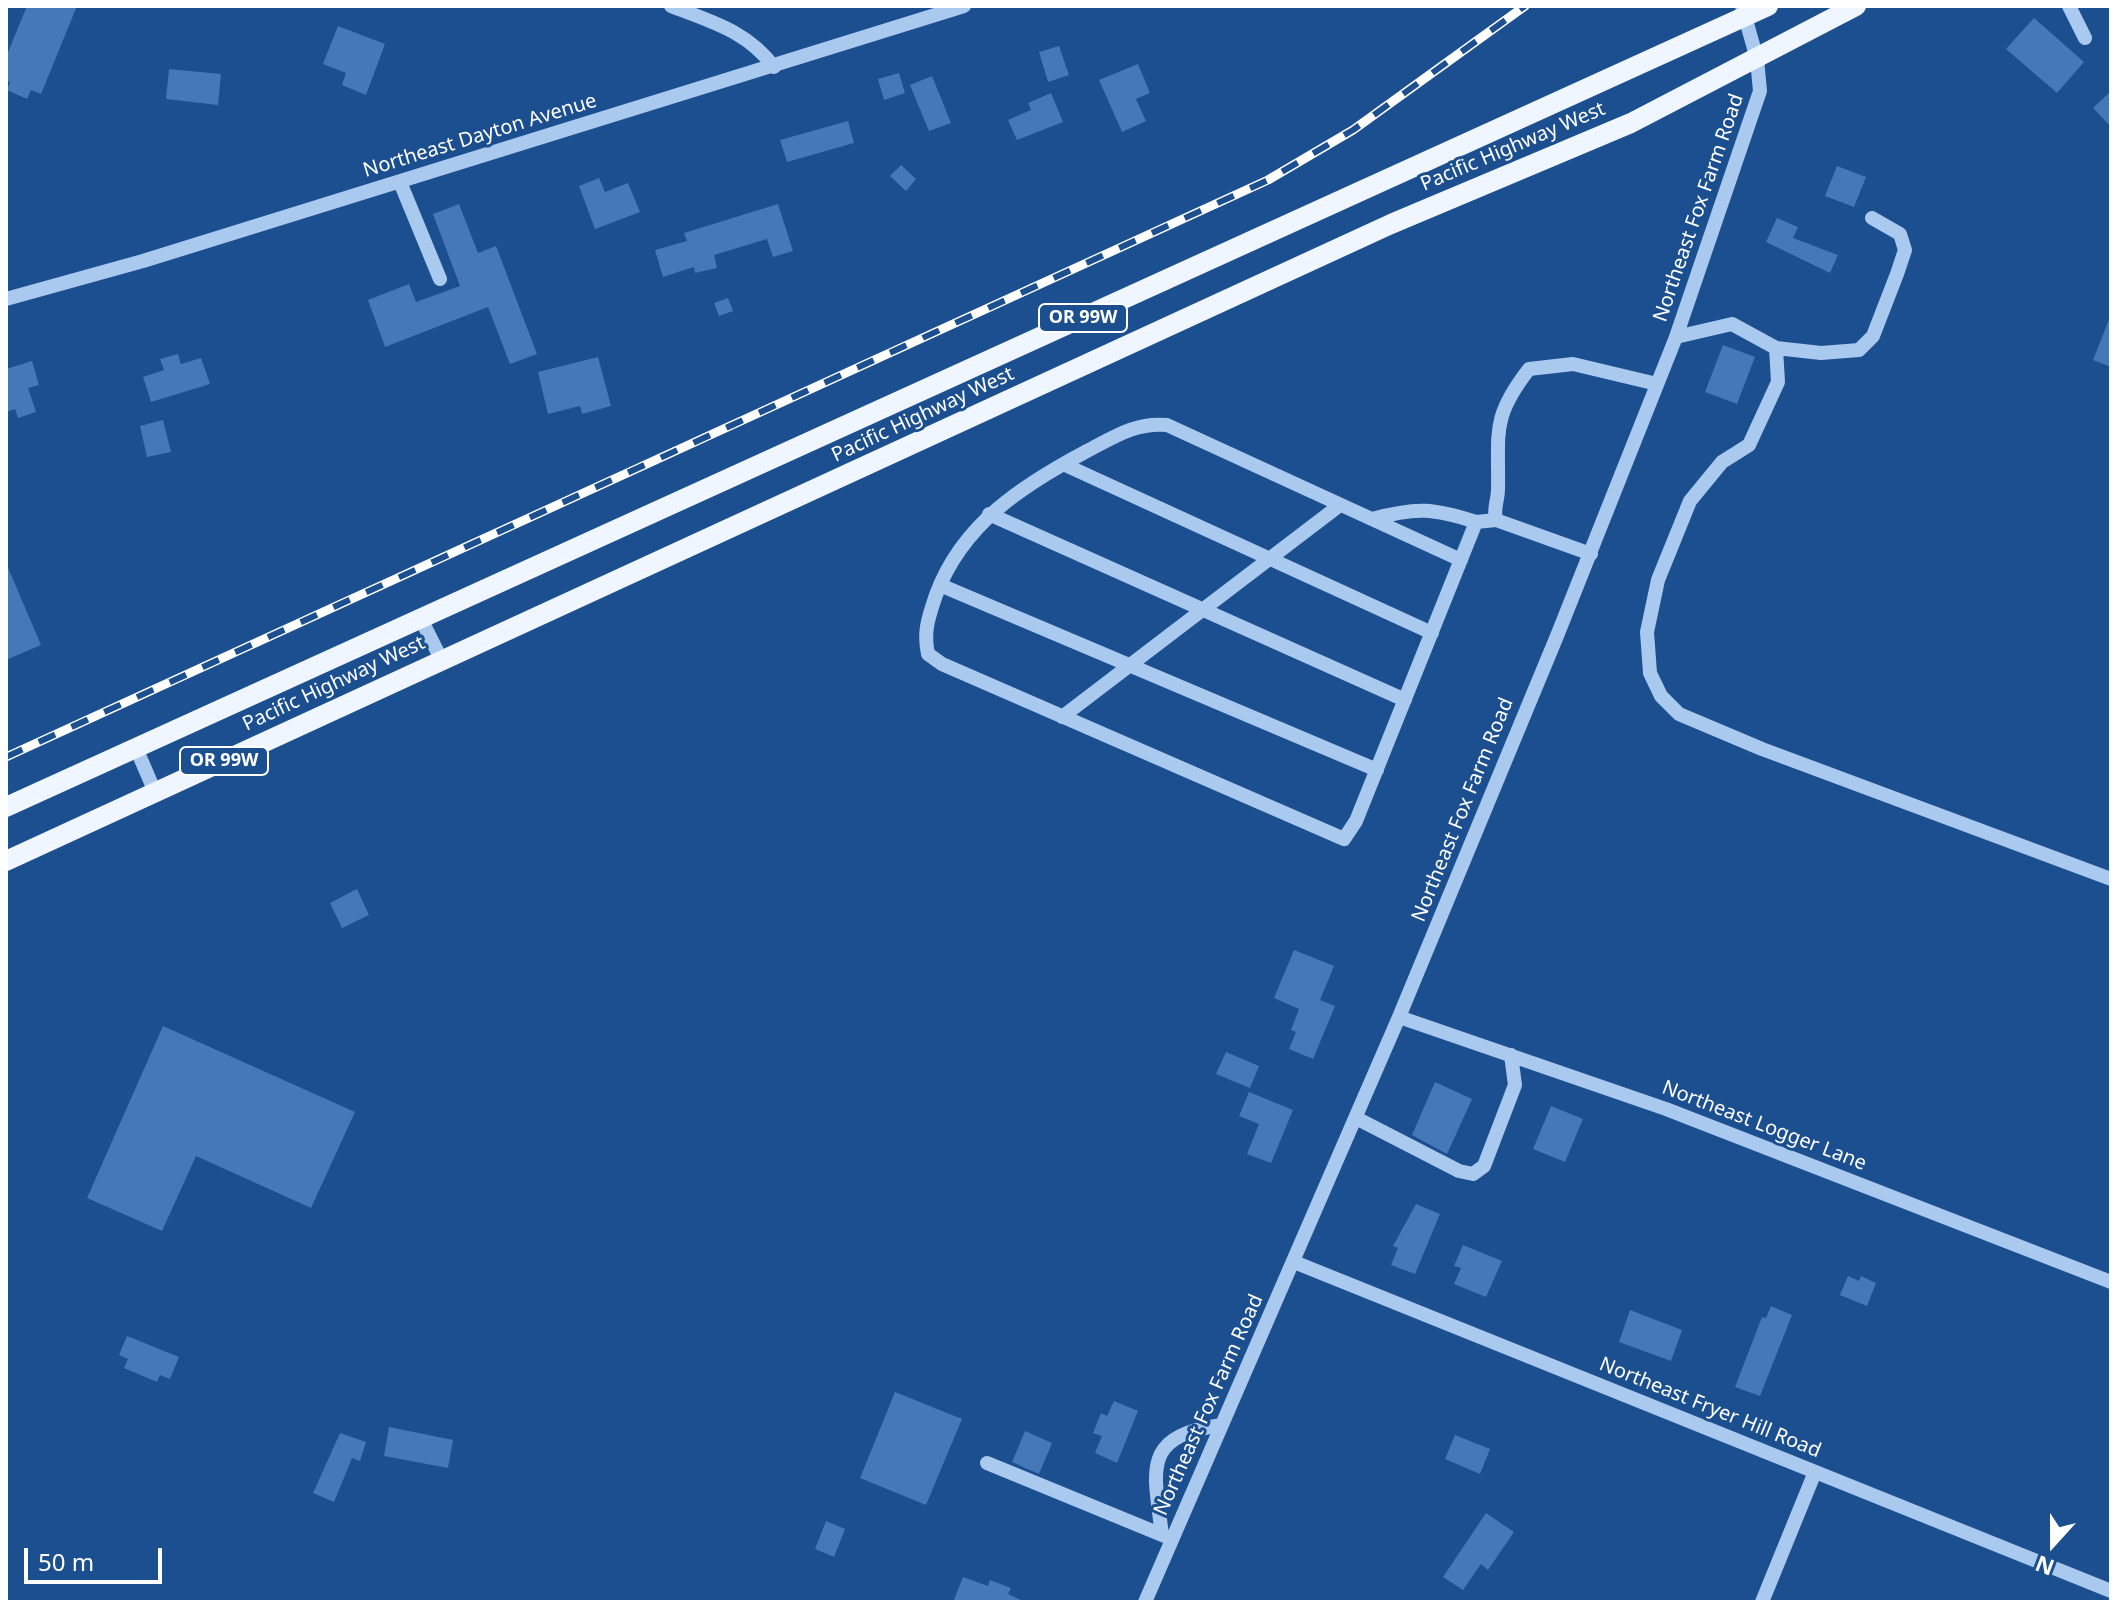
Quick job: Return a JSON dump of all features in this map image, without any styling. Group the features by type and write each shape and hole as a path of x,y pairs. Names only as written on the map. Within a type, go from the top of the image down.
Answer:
{"main road":[{"name":"Pacific Highway West","path":"6,807 1744,11 1768,6"},
{"name":"Pacific Highway West","path":"6,861 1391,224 1631,123 1856,6"}],"street":[{"path":"671,6 735,32 758,46 774,67"},
{"name":"Northeast Dayton Avenue","path":"6,299 73,283 964,6"},
{"path":"2069,6 2085,38"},
{"name":"Northeast Fox Farm Road","path":"1145,1602 1167,1537 1222,1425 1399,1017 1591,554 1676,337 1760,91 1757,59 1744,11"},
{"path":"400,182 440,279"},
{"path":"1676,337 1732,324 1776,348 1845,354 1859,350 1873,336 1905,250 1900,234 1872,218"},
{"path":"1776,348 1778,382 1749,445 1722,462 1690,501 1658,580 1647,632 1650,673 1661,696 1679,714 1762,749 2111,879"},
{"path":"1496,520 1493,508 1498,491 1496,443 1500,418 1508,396 1529,369 1573,364 1657,384"},
{"path":"1461,560 1167,425 1134,427 1063,464 989,514 957,550 940,585 924,636 928,654 942,664 1344,839 1356,821 1432,633 1461,560 1476,522"},
{"path":"1063,464 1432,633"},
{"path":"1062,717 1200,608 1340,505"},
{"path":"1372,519 1419,508 1436,509 1476,522 1496,520 1591,554"},
{"path":"989,514 1405,700"},
{"path":"940,585 1377,770"},
{"path":"421,619 442,661"},
{"path":"136,748 155,792"},
{"name":"Northeast Logger Lane","path":"1399,1017 1809,1163 2111,1282"},
{"path":"1356,1118 1459,1171 1473,1174 1484,1166 1515,1085 1511,1055"},
{"name":"Northeast Fryer Hill Road","path":"1294,1262 1815,1472 2102,1593"},
{"path":"1167,1537 1156,1461 1165,1446 1191,1429 1222,1425"},
{"path":"987,1463 1167,1537"},
{"path":"1762,1602 1815,1472"}],"building":[{"path":"27,6 77,6 41,94 31,90 27,99 7,90 10,82 6,80 6,57"},
{"path":"2034,18 2084,62 2057,93 2006,49"},
{"path":"338,26 385,44 366,95 342,85 346,73 323,64"},
{"path":"1059,46 1069,75 1048,82 1039,52"},
{"path":"1138,64 1150,93 1136,99 1146,121 1122,132 1099,80"},
{"path":"169,69 221,74 218,105 166,99"},
{"path":"899,73 905,93 884,100 878,79"},
{"path":"932,76 951,123 929,131 910,85"},
{"path":"2111,91 2111,127 2093,108"},
{"path":"1051,93 1063,122 1017,140 1008,120 1031,110 1028,103"},
{"path":"848,121 854,143 787,162 780,140"},
{"path":"901,165 916,179 906,191 890,176"},
{"path":"1837,166 1866,177 1854,207 1825,196"},
{"path":"599,178 605,192 628,183 640,212 595,229 579,186"},
{"path":"459,204 478,253 496,246 537,354 510,364 488,307 385,347 368,300 409,284 416,302 460,286 433,214"},
{"path":"778,204 793,251 773,257 767,239 714,255 717,268 695,273 694,267 663,277 655,250 687,241 684,233"},
{"path":"1777,218 1798,227 1793,238 1838,255 1830,273 1766,242"},
{"path":"728,298 733,311 719,316 714,303"},
{"path":"2111,317 2111,367 2093,360"},
{"path":"1723,345 1755,357 1737,404 1705,392"},
{"path":"178,354 181,364 201,358 210,384 151,402 143,377 164,370 160,359"},
{"path":"598,357 611,406 582,414 580,406 548,414 538,372"},
{"path":"32,361 39,385 28,388 36,412 18,418 15,409 6,412 6,369"},
{"path":"163,420 171,452 147,457 140,426"},
{"path":"6,563 41,645 6,660"},
{"path":"357,889 369,915 342,928 330,903"},
{"path":"1294,950 1334,966 1320,1000 1335,1006 1313,1059 1289,1049 1296,1032 1291,1030 1299,1009 1274,998"},
{"path":"163,1026 355,1112 311,1208 196,1156 162,1231 87,1198"},
{"path":"1226,1052 1259,1066 1250,1088 1216,1074"},
{"path":"1435,1082 1472,1099 1447,1154 1412,1135"},
{"path":"1249,1092 1293,1110 1271,1163 1247,1154 1259,1124 1239,1116"},
{"path":"1551,1106 1583,1119 1565,1162 1533,1149"},
{"path":"1416,1204 1440,1214 1415,1274 1391,1265 1398,1248 1393,1246"},
{"path":"1463,1245 1502,1261 1486,1297 1454,1284 1461,1268 1454,1266"},
{"path":"1848,1276 1859,1281 1861,1276 1876,1283 1867,1306 1840,1295"},
{"path":"1771,1306 1792,1315 1760,1396 1735,1387 1762,1317 1766,1318"},
{"path":"1630,1310 1682,1330 1671,1361 1619,1342"},
{"path":"127,1336 179,1357 170,1379 160,1375 157,1382 124,1368 128,1359 119,1355"},
{"path":"895,1392 962,1419 926,1505 860,1478"},
{"path":"1114,1401 1138,1411 1117,1463 1095,1453 1102,1436 1093,1433 1101,1413 1107,1416"},
{"path":"389,1427 453,1440 448,1468 384,1456"},
{"path":"1025,1431 1052,1443 1039,1474 1012,1462"},
{"path":"340,1433 366,1442 360,1461 352,1458 334,1502 313,1493"},
{"path":"1455,1435 1490,1449 1480,1474 1445,1459"},
{"path":"1486,1513 1514,1532 1488,1570 1481,1564 1463,1590 1443,1577"},
{"path":"826,1521 845,1529 834,1557 815,1549"},
{"path":"963,1577 988,1586 990,1580 1011,1588 1008,1594 1025,1602 953,1602"}],"railway":[{"path":"6,757 1268,180 1353,130 1525,6"}]}
